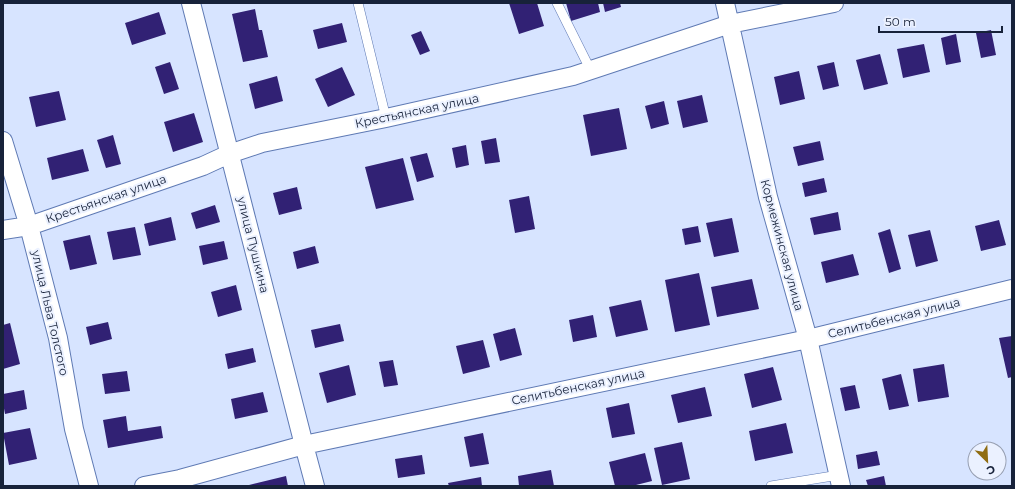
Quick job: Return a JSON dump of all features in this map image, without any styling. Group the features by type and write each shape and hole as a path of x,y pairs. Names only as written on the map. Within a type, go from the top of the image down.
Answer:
{"street":[{"name":"улица Пушкина","path":"191,3 315,486"},
{"name":"Кормежинская улица","path":"725,3 768,198 808,339 840,480"},
{"name":"Крестьянская улица","path":"3,230 29,226 203,166 230,154 262,143 386,118 573,76 730,24 834,3"},
{"name":"улица Льва Толстого","path":"3,141 29,226 58,338 74,429 89,486"},
{"name":"Селитьбенская улица","path":"144,486 180,479 304,445 808,339 1012,289"}],"lane":[{"path":"358,3 386,118"},
{"path":"557,3 591,71"},
{"path":"771,486 840,480"}],"building":[{"path":"509,3 537,3 544,26 519,34"},
{"path":"566,3 598,3 600,12 571,21"},
{"path":"603,3 620,3 621,7 605,12"},
{"path":"255,9 259,30 262,30 268,57 243,62 232,14"},
{"path":"159,12 166,34 132,45 125,23"},
{"path":"342,23 347,42 318,49 313,30"},
{"path":"991,30 996,55 981,58 976,33"},
{"path":"421,31 430,51 420,55 411,35"},
{"path":"956,34 961,62 946,65 941,38"},
{"path":"924,44 930,72 903,78 897,49"},
{"path":"880,54 888,84 864,90 856,60"},
{"path":"170,62 179,89 164,94 155,67"},
{"path":"834,62 839,86 823,90 817,66"},
{"path":"342,67 355,95 328,107 315,79"},
{"path":"799,71 805,99 780,105 774,77"},
{"path":"277,76 283,101 255,109 249,84"},
{"path":"59,91 66,120 36,127 29,97"},
{"path":"702,95 708,122 683,128 677,101"},
{"path":"664,101 669,124 651,129 645,106"},
{"path":"619,108 627,149 591,156 583,115"},
{"path":"194,113 203,142 173,152 164,122"},
{"path":"113,135 121,164 106,168 97,140"},
{"path":"496,138 500,162 485,164 481,141"},
{"path":"820,141 824,160 798,166 793,147"},
{"path":"466,145 469,165 456,168 452,148"},
{"path":"83,149 89,171 52,180 47,158"},
{"path":"427,153 434,177 417,182 410,157"},
{"path":"403,158 414,200 376,209 365,167"},
{"path":"824,178 827,192 805,197 802,183"},
{"path":"297,187 302,209 279,215 273,193"},
{"path":"529,196 535,229 515,233 509,200"},
{"path":"215,205 220,222 196,229 191,213"},
{"path":"838,212 841,230 814,235 810,218"},
{"path":"171,217 176,240 149,246 144,224"},
{"path":"732,218 739,252 714,257 706,223"},
{"path":"999,220 1006,245 981,251 975,226"},
{"path":"698,226 701,242 685,245 682,229"},
{"path":"135,227 141,255 113,260 107,232"},
{"path":"890,229 901,269 889,273 878,233"},
{"path":"930,230 938,261 916,267 908,235"},
{"path":"90,235 97,264 70,270 63,241"},
{"path":"224,241 228,259 203,265 199,246"},
{"path":"315,246 319,263 297,269 293,252"},
{"path":"853,254 859,275 826,283 821,262"},
{"path":"699,273 710,325 675,332 665,280"},
{"path":"752,279 759,309 717,317 711,287"},
{"path":"236,285 242,310 218,317 211,292"},
{"path":"641,300 648,330 616,337 609,307"},
{"path":"593,315 597,337 573,342 569,320"},
{"path":"108,322 112,339 90,345 86,327"},
{"path":"10,323 20,364 3,369 3,325"},
{"path":"340,324 344,341 315,348 311,330"},
{"path":"515,328 522,355 500,361 493,334"},
{"path":"1012,336 1012,377 1008,378 999,338"},
{"path":"483,340 490,367 463,374 456,346"},
{"path":"253,348 256,362 228,369 225,354"},
{"path":"393,360 398,385 384,387 379,362"},
{"path":"944,364 949,397 918,402 913,369"},
{"path":"349,365 356,395 327,403 319,373"},
{"path":"773,367 782,400 752,408 744,374"},
{"path":"127,371 130,391 105,394 102,374"},
{"path":"901,374 909,406 889,410 882,379"},
{"path":"855,385 860,408 845,411 840,388"},
{"path":"705,387 712,416 678,423 671,395"},
{"path":"24,390 27,409 5,414 3,394"},
{"path":"263,392 268,412 235,419 231,399"},
{"path":"629,403 635,434 612,438 606,408"},
{"path":"126,416 128,431 161,426 163,438 108,448 103,420"},
{"path":"786,423 793,453 755,461 749,431"},
{"path":"30,428 37,459 9,465 3,433"},
{"path":"483,433 489,464 470,467 464,437"},
{"path":"682,442 690,479 662,485 654,448"},
{"path":"877,451 880,465 858,469 856,455"},
{"path":"645,453 652,481 632,486 615,486 609,462"},
{"path":"422,455 425,474 398,478 395,459"},
{"path":"551,470 554,486 519,486 518,476"},
{"path":"286,476 288,486 249,486 249,485"},
{"path":"884,476 886,486 868,486 866,480"},
{"path":"481,477 482,486 449,486 448,483"}]}
